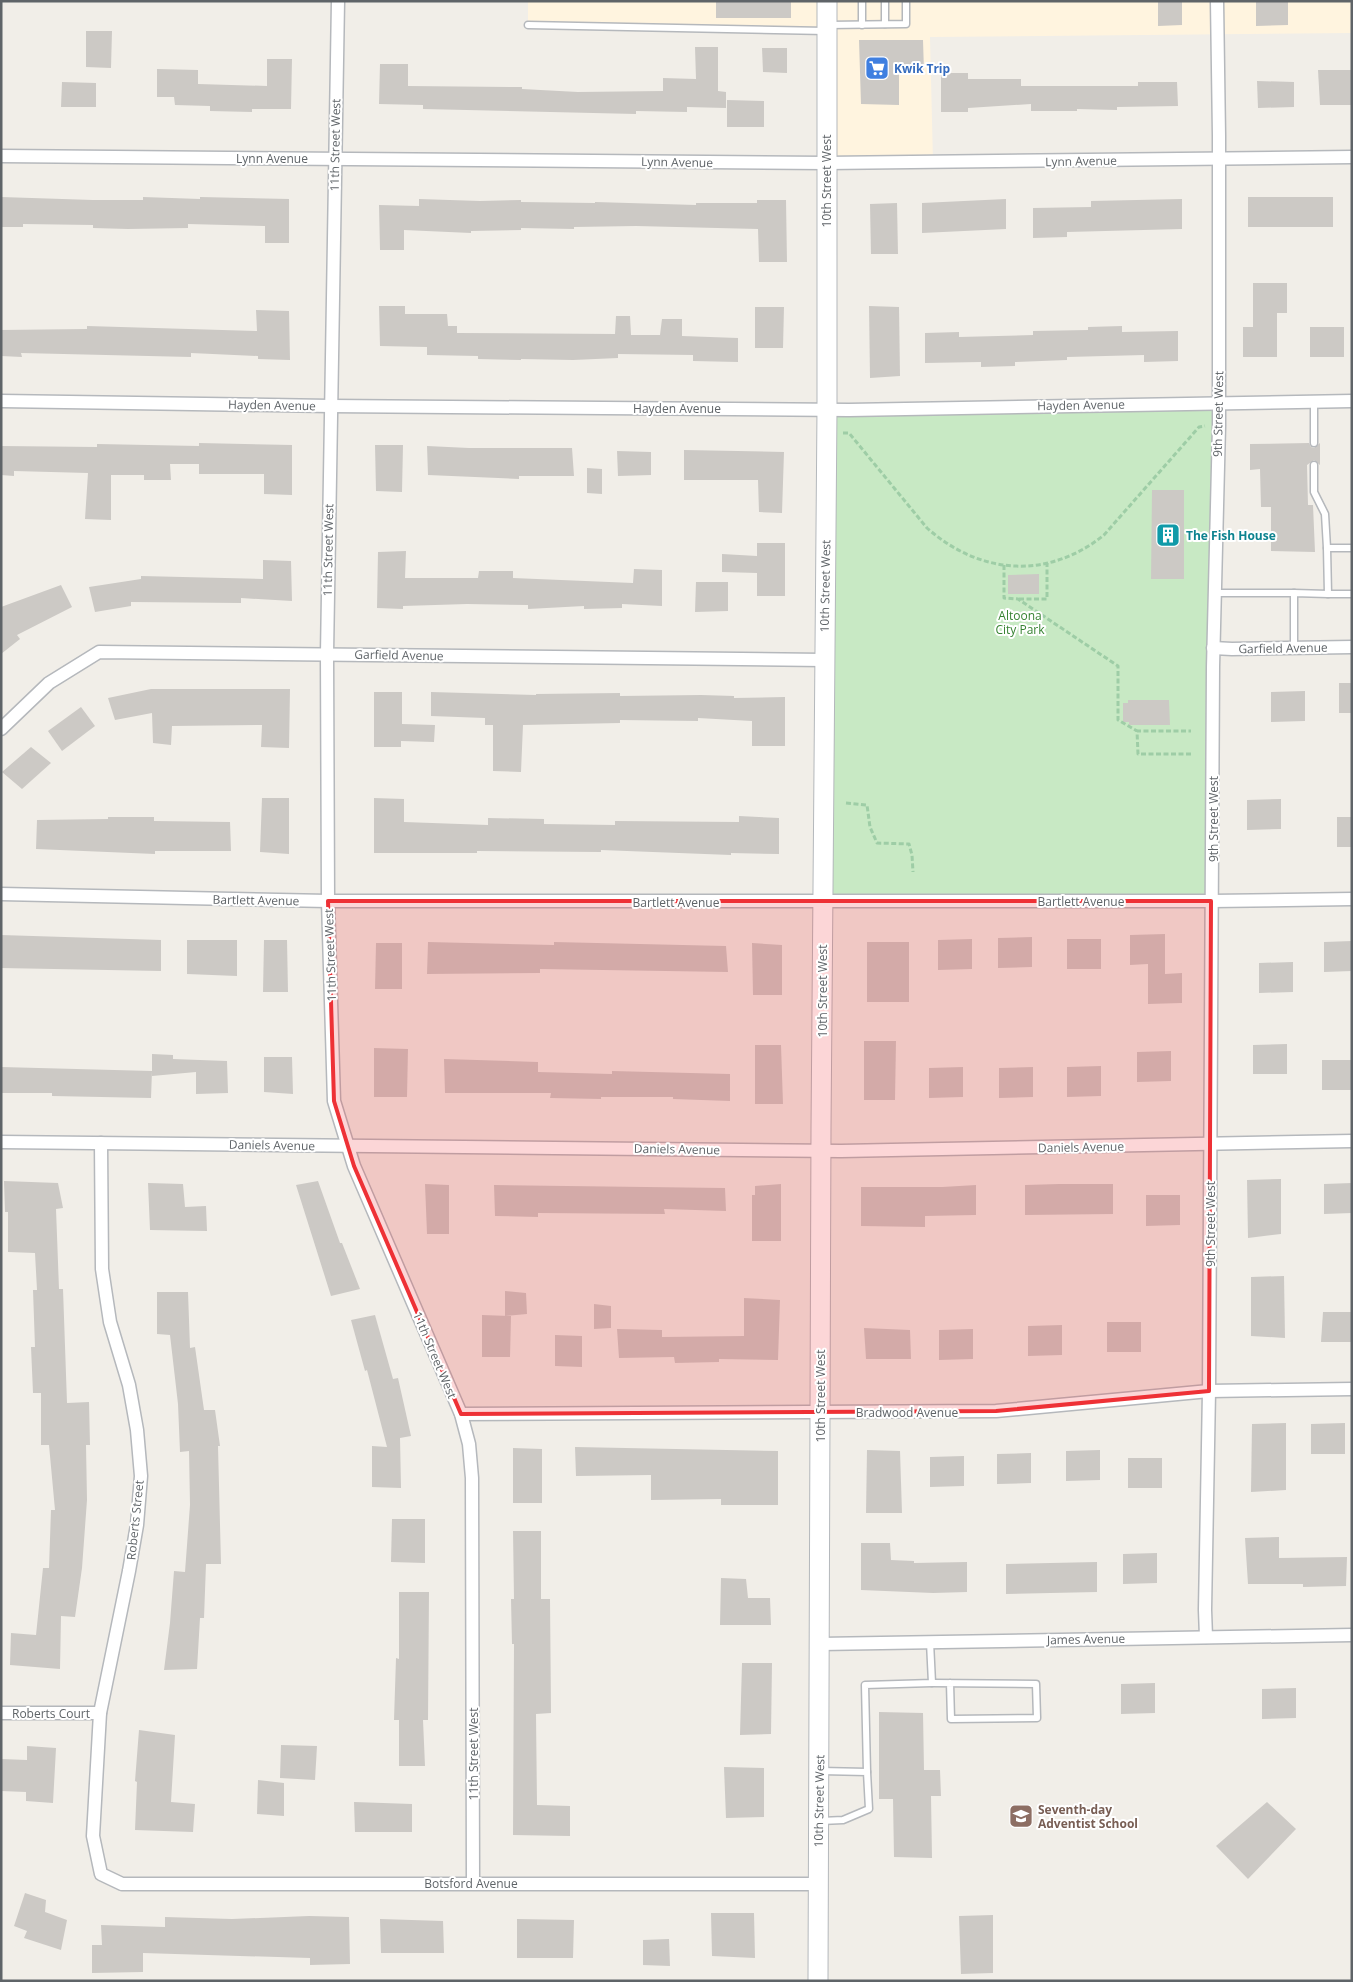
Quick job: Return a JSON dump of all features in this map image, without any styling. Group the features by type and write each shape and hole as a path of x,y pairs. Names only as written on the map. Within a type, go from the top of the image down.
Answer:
{"street":[{"name":"11th Street West","path":"338,1 327,654 328,901 334,1101 354,1166 461,1414 469,1444 472,1478 472,1882"},
{"name":"10th Street West","path":"818,1981 821,1151 827,433 827,1"},
{"name":"9th Street West","path":"1206,1637 1211,1143 1213,648 1219,426 1217,1"},
{"name":"Lynn Avenue","path":"1,156 826,163 1352,157"},
{"name":"Hayden Avenue","path":"1,401 330,406 848,410 1352,401"},
{"name":"Garfield Avenue","path":"1213,648 1352,647"},
{"name":"Garfield Avenue","path":"1,729 49,684 99,652 824,660"},
{"name":"Bartlett Avenue","path":"1,894 328,901 823,902 1352,899"},
{"name":"Daniels Avenue","path":"1,1142 821,1151 1352,1141"},
{"name":"Roberts Street","path":"101,1142 102,1268 110,1322 129,1385 137,1430 141,1476 137,1525 100,1713 93,1836 101,1874 122,1884"},
{"name":"Bradwood Avenue","path":"461,1414 996,1411 1209,1391 1352,1389"},
{"name":"James Avenue","path":"820,1644 1352,1634"},
{"name":"Roberts Court","path":"1,1713 100,1713"},
{"name":"Botsford Avenue","path":"122,1884 472,1882 819,1884"}],"lane":[{"path":"862,1 862,25"},
{"path":"885,1 885,24"},
{"path":"528,26 827,28 906,24 906,1"},
{"path":"1314,401 1314,443"},
{"path":"1314,466 1314,492 1325,514 1328,594"},
{"path":"1327,548 1352,548"},
{"path":"1214,593 1352,594"},
{"path":"1294,593 1294,648"},
{"path":"930,1642 932,1683"},
{"path":"820,1821 843,1820 868,1809 865,1685 932,1683 950,1683 1036,1684 1037,1718 951,1719 950,1683"},
{"path":"820,1771 867,1772"}],"path":[{"path":"827,433 848,433 927,528 938,538 970,557 992,564 1033,566 1073,555 1088,548 1118,520 1199,427 1219,426"},
{"path":"1004,565 1004,598 1047,599 1047,563"},
{"path":"1018,598 1118,666 1118,720 1137,731 1191,731"},
{"path":"1137,731 1138,754 1190,754"},
{"path":"846,803 867,805 870,827 877,843 909,844 913,872"}],"highlighted area":[{"path":"328,901 1211,901 1209,1391 996,1411 461,1414 354,1166 334,1101"}],"shaded area":[{"path":"528,1 1352,1 1352,33 930,37 933,162 826,163 827,31 528,25"}],"green space":[{"name":"Altoona City Park","path":"1219,402 1211,901 823,902 827,409"}],"building":[{"path":"716,1 791,1 791,18 716,18"},
{"path":"1158,1 1182,1 1182,25 1158,26"},
{"path":"1256,1 1288,1 1288,25 1256,26"},
{"path":"86,31 112,31 111,68 86,67"},
{"path":"859,40 923,40 924,72 899,72 899,105 861,104"},
{"path":"695,47 718,47 718,91 726,92 726,108 687,107 687,112 636,111 636,114 423,109 423,105 379,104 380,64 408,64 408,86 522,87 522,89 578,92 663,91 663,78 696,79"},
{"path":"762,48 787,48 787,73 763,72"},
{"path":"267,59 292,59 291,109 252,109 252,112 210,111 210,106 175,105 174,97 157,97 157,69 198,70 198,84 267,86"},
{"path":"1318,70 1352,70 1352,105 1320,105"},
{"path":"941,73 968,73 968,79 1021,79 1021,86 1138,86 1138,82 1177,82 1178,106 1117,107 1117,110 1031,111 1031,104 968,108 968,112 941,112"},
{"path":"1257,81 1294,82 1294,107 1258,108"},
{"path":"62,82 96,83 96,107 61,107"},
{"path":"727,100 764,101 764,127 727,127"},
{"path":"1,197 93,200 143,200 143,197 289,199 289,243 265,243 265,226 188,224 188,228 128,229 93,228 93,225 23,224 23,227 1,227"},
{"path":"1248,197 1333,197 1333,227 1248,227"},
{"path":"419,199 696,205 696,203 757,203 757,200 786,200 787,262 759,262 758,229 636,226 574,227 574,229 521,228 521,230 471,231 471,233 404,230 404,250 380,250 379,205 419,206"},
{"path":"1006,199 1006,229 922,233 922,203"},
{"path":"1182,199 1182,229 1067,232 1067,237 1033,238 1033,208 1091,207 1091,201"},
{"path":"897,203 898,254 871,254 870,204"},
{"path":"1253,283 1287,283 1287,313 1277,313 1277,357 1243,357 1243,327 1253,327"},
{"path":"379,306 405,306 405,314 447,314 448,326 457,326 457,333 615,334 616,316 630,316 631,335 660,335 662,319 682,319 682,336 738,338 738,362 693,361 693,355 618,354 618,358 521,360 478,359 478,356 427,355 427,347 380,346"},
{"path":"869,306 899,307 900,376 870,378"},
{"path":"755,307 784,307 783,348 755,348"},
{"path":"256,310 289,311 290,360 258,359 258,356 191,353 191,357 21,353 22,357 1,356 1,330 87,329 87,326 257,331"},
{"path":"1122,326 1122,332 1178,331 1178,361 1144,362 1144,355 1067,357 1067,360 1015,362 1015,366 981,367 981,362 925,363 925,333 959,332 959,337 1033,335 1033,331 1088,330 1088,327"},
{"path":"1310,327 1344,327 1344,357 1310,357"},
{"path":"199,443 292,445 292,495 264,494 264,474 199,474 199,464 170,464 171,480 144,480 144,475 111,475 111,520 85,519 88,473 14,471 14,476 1,475 1,446 97,447 97,444 199,446"},
{"path":"1309,443 1314,448 1320,443 1320,465 1314,460 1307,465 1308,505 1313,505 1315,552 1271,551 1271,507 1261,507 1260,469 1250,470 1250,444"},
{"path":"375,445 403,445 402,492 376,491"},
{"path":"427,446 572,448 574,476 519,476 519,479 428,475"},
{"path":"684,450 784,452 782,513 759,512 758,480 684,480"},
{"path":"617,451 651,452 651,475 618,476"},
{"path":"587,468 602,469 602,494 587,493"},
{"name":"The Fish House","path":"1152,490 1184,490 1184,579 1151,579"},
{"path":"757,543 785,543 785,596 757,596 757,573 722,572 722,554 757,556"},
{"path":"406,551 405,578 478,578 479,571 513,571 513,578 633,583 634,569 662,570 662,606 622,604 622,608 584,609 584,606 528,609 528,605 467,604 403,606 403,609 377,608 378,552"},
{"path":"263,560 291,561 292,601 241,598 241,603 131,602 131,606 95,612 89,587 141,579 141,576 263,579"},
{"path":"1039,574 1039,594 1008,594 1008,575"},
{"path":"696,582 728,582 728,611 695,612"},
{"path":"61,585 72,607 17,635 20,639 1,654 1,607"},
{"path":"1339,683 1352,683 1352,713 1339,713"},
{"path":"151,689 290,689 289,748 261,747 262,725 172,726 171,745 153,743 152,713 115,720 108,698"},
{"path":"1305,691 1305,721 1271,722 1271,692"},
{"path":"374,692 402,692 402,724 435,725 434,742 401,741 401,747 374,747"},
{"path":"431,692 536,695 620,693 620,696 701,695 734,696 734,698 785,697 785,746 752,746 752,721 698,718 698,721 620,720 620,723 523,725 521,772 493,771 493,725 485,725 485,718 431,716"},
{"path":"1128,700 1169,700 1170,725 1129,725 1129,722 1123,722 1123,703 1128,703"},
{"path":"81,707 95,726 62,751 48,731"},
{"path":"31,747 51,763 22,789 2,772"},
{"path":"262,798 289,798 289,854 260,852"},
{"path":"374,798 404,799 404,822 488,825 488,818 544,819 544,824 615,825 615,821 739,822 739,816 779,818 779,854 731,853 731,855 601,850 601,852 477,851 477,853 374,853"},
{"path":"1281,799 1281,829 1247,830 1247,800"},
{"path":"108,817 154,817 154,821 230,822 231,851 155,851 155,854 36,849 37,820 108,819"},
{"path":"1337,817 1352,817 1352,847 1337,847"},
{"path":"1165,934 1165,974 1182,973 1182,1003 1148,1004 1148,964 1130,965 1130,935"},
{"path":"1,935 161,940 161,971 1,968"},
{"path":"1032,937 1032,967 998,968 998,938"},
{"path":"972,939 972,969 938,970 938,940"},
{"path":"1067,939 1101,939 1101,969 1067,969"},
{"path":"187,940 237,940 237,976 187,974"},
{"path":"264,940 287,940 288,992 263,992"},
{"path":"1352,941 1352,971 1324,972 1324,942"},
{"path":"428,942 554,945 554,942 726,946 728,972 540,969 540,973 427,974"},
{"path":"867,942 909,942 909,1002 867,1002"},
{"path":"376,943 402,943 402,989 375,989"},
{"path":"752,943 782,945 782,995 753,995"},
{"path":"1293,962 1293,992 1259,993 1259,963"},
{"path":"864,1041 896,1041 895,1100 864,1100"},
{"path":"1287,1044 1287,1074 1253,1074 1253,1045"},
{"path":"755,1045 781,1045 783,1104 755,1104"},
{"path":"374,1048 408,1049 407,1097 374,1097"},
{"path":"1171,1051 1171,1081 1137,1082 1137,1052"},
{"path":"152,1054 173,1055 173,1059 227,1061 228,1093 196,1094 196,1072 152,1076"},
{"path":"264,1057 292,1057 293,1094 264,1092"},
{"path":"444,1059 538,1062 538,1072 612,1074 612,1071 730,1074 730,1101 673,1099 673,1097 550,1098 551,1093 445,1093"},
{"path":"1322,1060 1352,1060 1352,1090 1322,1090"},
{"path":"1101,1066 1101,1096 1067,1097 1067,1067"},
{"path":"1,1067 152,1071 151,1098 52,1096 52,1093 1,1093"},
{"path":"963,1067 963,1097 929,1098 929,1068"},
{"path":"1033,1067 1033,1097 999,1098 999,1068"},
{"path":"1281,1179 1281,1234 1248,1238 1247,1180"},
{"path":"4,1181 58,1183 63,1208 56,1209 59,1289 63,1289 67,1403 89,1402 90,1445 86,1445 87,1500 82,1568 75,1617 61,1616 60,1669 10,1665 11,1633 36,1635 43,1568 49,1568 51,1510 55,1510 49,1445 41,1445 41,1393 33,1393 31,1347 35,1347 33,1290 37,1290 35,1253 8,1252 8,1212 5,1212"},
{"path":"318,1181 340,1243 342,1243 360,1289 331,1296 296,1185"},
{"path":"148,1183 183,1184 185,1207 206,1206 207,1231 150,1230"},
{"path":"1352,1183 1352,1213 1324,1214 1324,1184"},
{"path":"425,1184 449,1185 449,1234 427,1234"},
{"path":"781,1184 781,1241 752,1241 752,1195 755,1195 755,1186"},
{"path":"1113,1184 1113,1214 1025,1215 1025,1185"},
{"path":"494,1185 725,1188 726,1211 664,1209 665,1214 538,1213 538,1217 495,1216"},
{"path":"976,1185 976,1215 925,1216 925,1227 861,1226 861,1187"},
{"path":"1146,1195 1180,1195 1180,1225 1146,1226"},
{"path":"1284,1276 1285,1338 1251,1336 1251,1277"},
{"path":"505,1291 526,1293 527,1314 505,1316"},
{"path":"157,1292 188,1292 190,1348 195,1347 204,1410 215,1410 220,1446 218,1446 221,1564 206,1564 204,1618 200,1618 197,1669 164,1670 174,1571 185,1572 190,1505 189,1451 180,1452 178,1404 170,1335 157,1334"},
{"path":"744,1298 780,1300 778,1360 719,1359 719,1362 675,1363 674,1357 619,1358 617,1329 662,1330 662,1337 744,1336"},
{"path":"594,1304 611,1306 611,1328 594,1329"},
{"path":"1323,1312 1352,1312 1352,1342 1321,1342"},
{"path":"375,1315 393,1379 398,1378 411,1436 400,1438 401,1488 372,1487 372,1446 387,1447 367,1370 365,1371 351,1320"},
{"path":"482,1315 511,1316 510,1357 482,1357"},
{"path":"1107,1322 1141,1322 1141,1352 1107,1352"},
{"path":"1062,1325 1062,1355 1028,1356 1028,1326"},
{"path":"864,1328 910,1330 911,1359 866,1359"},
{"path":"973,1329 973,1359 939,1360 939,1330"},
{"path":"555,1335 582,1336 582,1367 555,1366"},
{"path":"1286,1423 1286,1490 1251,1492 1252,1424"},
{"path":"1345,1423 1345,1454 1311,1454 1311,1424"},
{"path":"575,1447 778,1451 778,1505 721,1505 721,1499 651,1500 651,1475 576,1476"},
{"path":"513,1448 542,1449 542,1503 513,1503"},
{"path":"867,1450 900,1451 902,1513 866,1513"},
{"path":"1100,1450 1100,1480 1066,1481 1066,1451"},
{"path":"1031,1453 1031,1483 997,1484 997,1454"},
{"path":"964,1456 964,1486 930,1487 930,1457"},
{"path":"1128,1458 1162,1458 1162,1488 1128,1488"},
{"path":"392,1519 425,1519 425,1563 391,1562"},
{"path":"513,1531 541,1531 541,1599 550,1599 551,1713 536,1714 537,1805 570,1806 570,1836 513,1835 514,1644 512,1644 511,1599 514,1599"},
{"path":"1279,1537 1279,1558 1347,1557 1346,1586 1303,1587 1303,1584 1248,1584 1245,1538"},
{"path":"861,1543 890,1543 891,1560 914,1561 914,1563 967,1562 967,1592 933,1593 861,1590"},
{"path":"1157,1553 1157,1583 1123,1584 1123,1554"},
{"path":"1097,1562 1097,1592 1006,1594 1006,1564"},
{"path":"721,1578 746,1579 748,1598 770,1598 771,1625 720,1625"},
{"path":"399,1592 429,1592 428,1720 423,1720 425,1766 399,1766 399,1720 394,1720 396,1658 399,1659"},
{"path":"742,1663 772,1663 771,1734 740,1735"},
{"path":"1155,1683 1155,1713 1121,1714 1121,1684"},
{"path":"1296,1688 1296,1718 1262,1719 1262,1689"},
{"path":"879,1712 923,1713 924,1770 940,1770 941,1796 931,1796 932,1858 894,1857 893,1799 879,1799"},
{"path":"139,1730 175,1735 171,1802 195,1804 193,1832 135,1830 137,1782 135,1781"},
{"path":"281,1745 317,1746 315,1780 280,1778"},
{"path":"27,1746 56,1748 53,1803 26,1801 26,1792 1,1791 1,1759 27,1760"},
{"path":"724,1767 764,1768 764,1817 726,1818"},
{"path":"258,1780 284,1783 284,1816 257,1814"},
{"path":"354,1802 412,1804 412,1832 355,1832"},
{"path":"1267,1802 1296,1829 1248,1879 1216,1846"},
{"path":"25,1893 46,1900 45,1912 67,1920 61,1950 24,1938 27,1931 14,1926"},
{"path":"711,1913 754,1913 755,1958 712,1956"},
{"path":"993,1915 993,1973 961,1974 959,1916"},
{"path":"309,1916 349,1917 350,1964 310,1965 310,1958 143,1953 143,1972 92,1973 92,1945 102,1945 101,1925 165,1927 165,1917 232,1919"},
{"path":"380,1919 443,1921 444,1953 381,1953"},
{"path":"517,1919 574,1920 573,1958 517,1958"},
{"path":"669,1939 670,1966 643,1965 643,1940"}],"place":[{"name":"Kwik Trip","path":"877,68"},
{"name":"The Fish House","path":"1168,535"},
{"name":"Seventh-day Adventist School","path":"1021,1816"}]}
